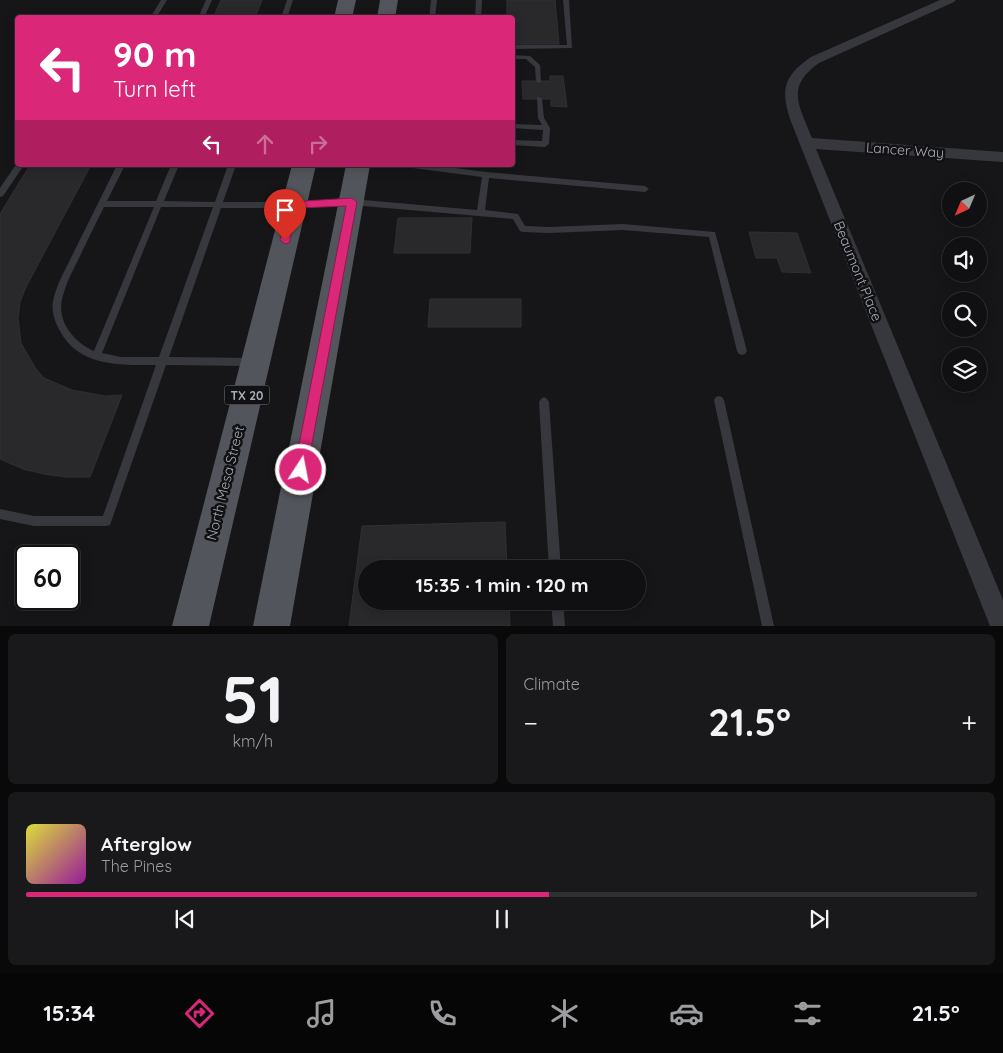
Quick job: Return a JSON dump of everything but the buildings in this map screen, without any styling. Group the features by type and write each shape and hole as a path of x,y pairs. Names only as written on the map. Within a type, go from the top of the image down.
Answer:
{"main road":[{"path":"343,15 347,0"},
{"path":"386,15 389,0"},
{"name":"North Mesa Street","path":"190,626 304,167"},
{"path":"271,626 358,167"}],"street":[{"name":"Beaumont Place","path":"950,0 803,67 794,77 790,89 791,99 807,143 1002,626"},
{"name":"Lancer Way","path":"807,143 1003,157"}],"lane":[{"path":"155,15 164,0"},
{"path":"202,15 209,0"},
{"path":"285,15 290,0"},
{"path":"432,15 434,0"},
{"path":"478,15 479,0"},
{"path":"515,47 570,47 566,0"},
{"path":"515,57 528,57 538,66 538,81"},
{"path":"515,142 545,144 547,128 541,118 540,99"},
{"path":"515,126 547,128"},
{"path":"0,194 19,167"},
{"path":"120,167 63,282 57,301 59,321 69,339 83,350 96,356 121,362 163,360 255,362"},
{"path":"96,356 174,167"},
{"path":"0,514 34,521 106,521 231,167"},
{"path":"428,167 486,175 645,189"},
{"path":"481,212 486,175"},
{"path":"102,204 294,205 352,202 515,216 523,229 549,230 624,227 712,234 742,350"},
{"path":"719,400 768,626"},
{"path":"544,402 554,560"},
{"path":"557,610 558,626"}],"route":[{"path":"285,240 294,205 352,202 301,470"}]}
